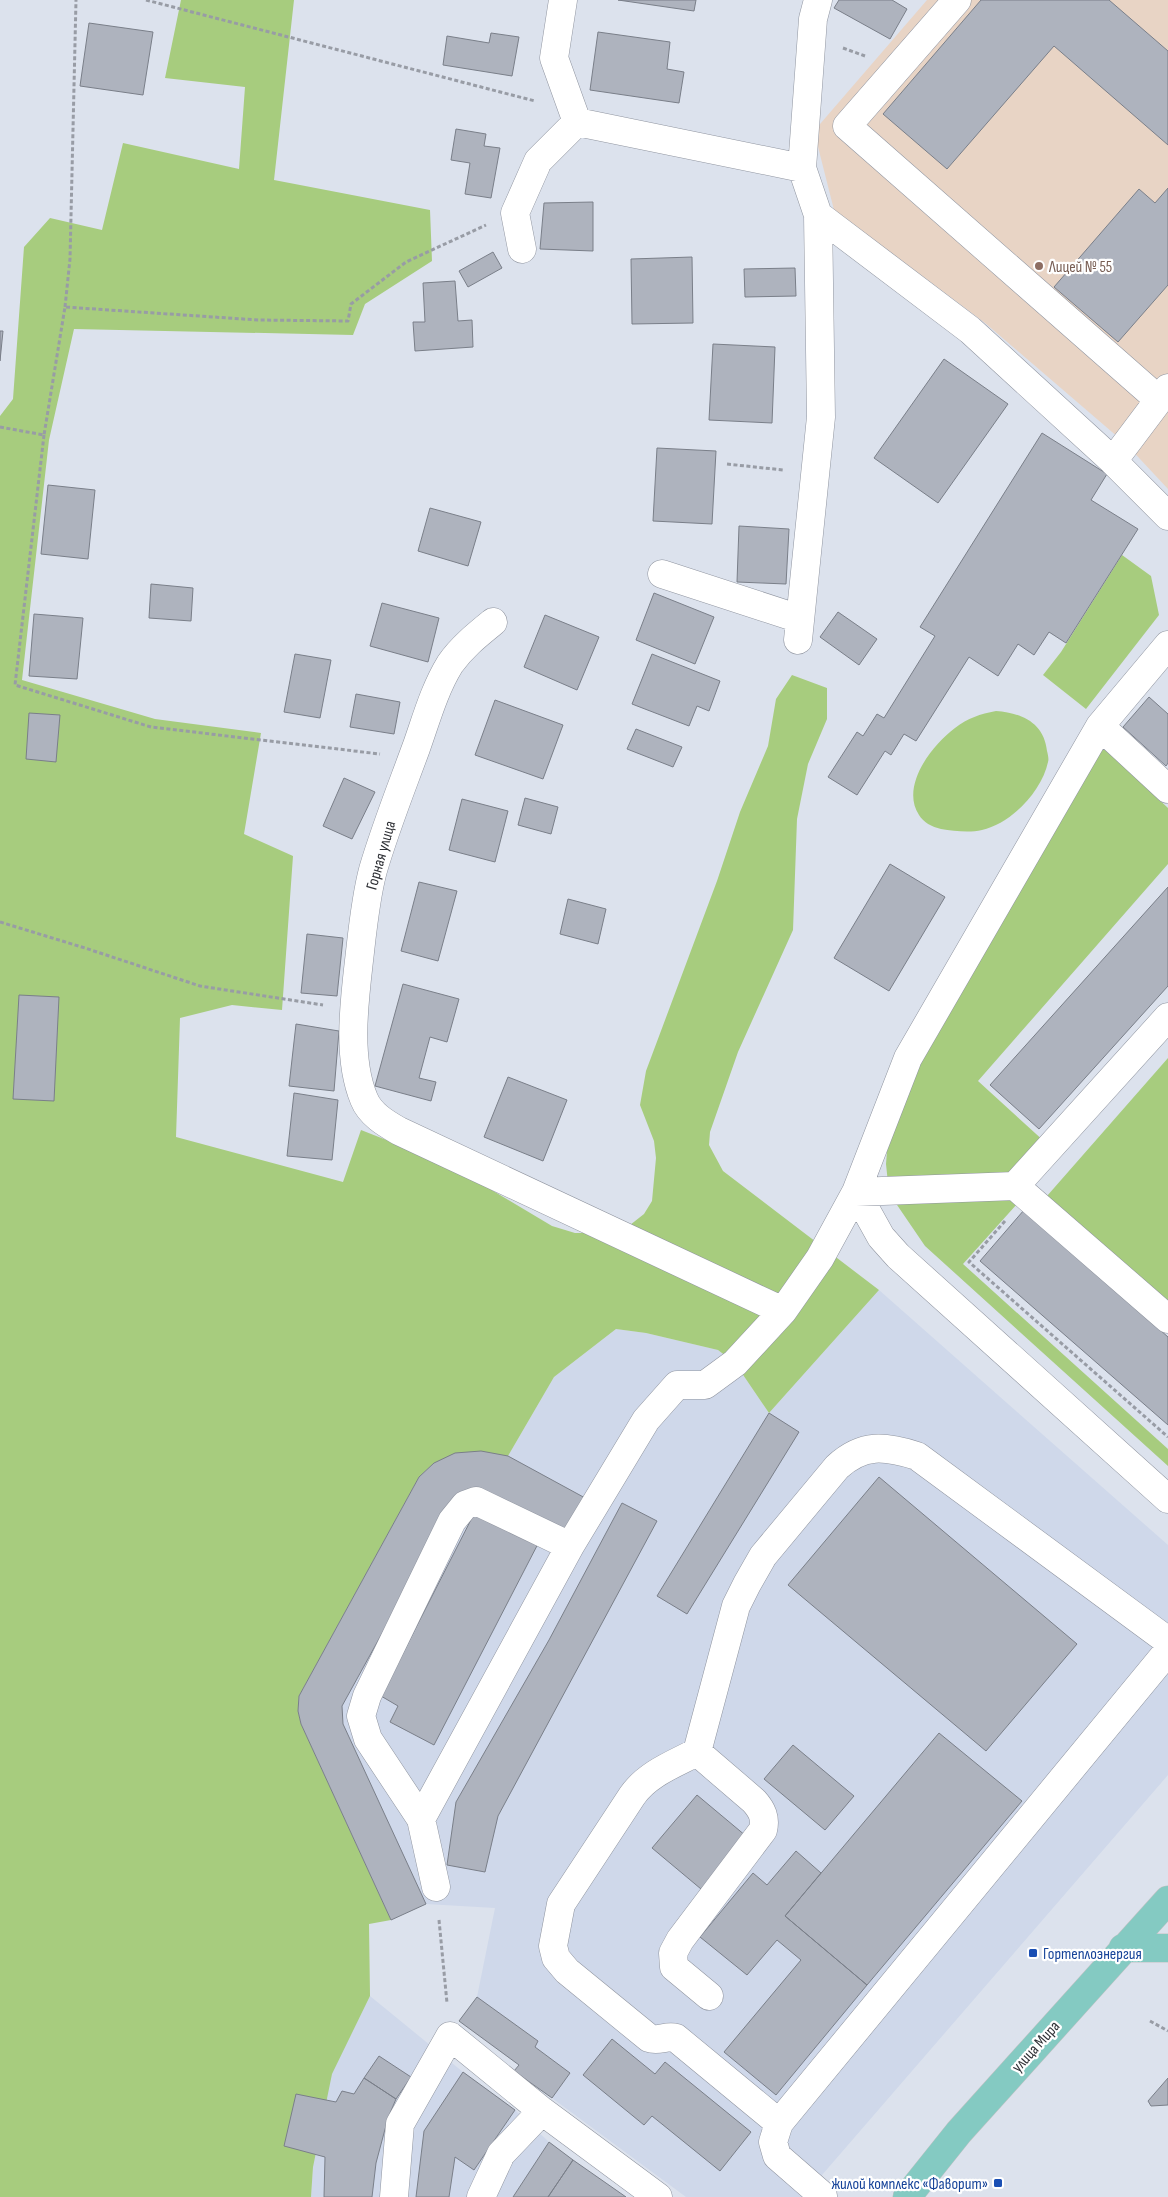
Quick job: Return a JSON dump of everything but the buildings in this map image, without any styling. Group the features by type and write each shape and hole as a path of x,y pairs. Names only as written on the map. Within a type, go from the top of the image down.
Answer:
{"main road":[{"name":"улица Мира","path":"907,2197 959,2132 1168,1900"},
{"path":"1123,1948 1168,1948"}],"street":[{"path":"563,0 554,58 577,122"},
{"path":"957,0 848,126 1164,394 1113,461"},
{"path":"662,574 799,630 821,417 818,215 802,168 816,10"},
{"path":"577,122 802,168"},
{"path":"522,249 515,212 538,161 577,122"},
{"path":"818,215 970,330 1113,461 1168,516"},
{"name":"Горная улица","path":"493,622 472,638 449,666 438,689 412,758 373,871 353,1009 353,1036 359,1085 364,1100 372,1112 385,1123 399,1131 783,1310"},
{"path":"421,1819 570,1546 646,1420 677,1385 705,1385 735,1363 783,1310 820,1258 856,1192 908,1058 1100,726 1168,645"},
{"path":"1100,726 1168,789"},
{"path":"1021,1191 1168,1017"},
{"path":"856,1192 1021,1191 1168,1319"},
{"path":"856,1192 882,1237 898,1256 1168,1499"},
{"path":"779,2123 676,2038 668,2037 656,2040 649,2038 566,1971 556,1958 553,1946 561,1904 638,1787 656,1774 696,1752 736,1606 763,1556 837,1467 849,1456 864,1449 878,1448 900,1451 917,1456 1168,1641"},
{"path":"436,1887 421,1819 368,1739 361,1716 367,1696 452,1521 465,1505 476,1501 570,1546"},
{"path":"823,2196 777,2156 773,2146 773,2136 779,2123 1168,1650"},
{"path":"696,1752 754,1801 760,1808 765,1822 763,1830 680,1940 673,1954 674,1967 709,1996"},
{"path":"394,2197 400,2124 450,2036 542,2111 658,2197"},
{"path":"481,2197 500,2154 542,2111"}],"path":[{"path":"76,0 70,259 65,307 44,435 15,685 151,727 412,758"},
{"path":"146,0 532,100 577,122"},
{"path":"816,10 831,44 874,59 894,73"},
{"path":"65,307 258,320 348,321 351,304 406,262 450,240 515,212"},
{"path":"0,427 44,435"},
{"path":"727,464 816,474"},
{"path":"0,922 200,986 353,1009"},
{"path":"1021,1191 969,1262 1168,1437"},
{"path":"436,1887 450,2036"},
{"path":"1150,2020 1168,2031"}],"shaded area":[{"name":"Лицей № 55","path":"927,0 1168,0 1168,489 1126,444 985,323 834,210 814,131"},
{"path":"879,1290 1168,1545 1168,1775 803,2197 686,2197 552,2098 570,2073 535,2047 538,2041 477,1997 495,1908 426,1904 391,1920 301,1724 298,1711 299,1696 419,1477 434,1463 508,1456 554,1377 616,1329 646,1333 718,1350 735,1363 769,1413"},
{"path":"370,1996 463,2072 515,2110 549,2142 573,2160 548,2197 311,2197 313,2167 287,2064 332,2073"}],"green space":[{"path":"181,0 294,0 274,180 430,210 432,261 365,304 353,335 74,329 49,440 22,680 155,719 261,733 244,834 293,856 282,1010 232,1005 180,1018 176,1137 343,1182 361,1130 450,1165 552,1226 575,1233 600,1233 630,1225 644,1214 652,1201 656,1158 654,1141 640,1105 646,1071 717,881 740,812 768,746 776,699 792,675 827,688 827,719 808,764 797,819 793,930 738,1052 710,1132 709,1145 723,1171 879,1290 769,1413 735,1363 718,1350 646,1333 616,1329 554,1377 508,1456 434,1463 419,1477 299,1696 298,1711 301,1724 391,1920 369,1924 370,1996 332,2074 313,2167 311,2197 0,2197 0,416 13,399 24,247 50,218 102,230 123,143 239,169 245,87 165,78"},
{"path":"1122,555 1151,576 1159,615 1086,709 1043,675 1061,652"},
{"path":"996,711 1023,717 1030,721 1041,733 1045,741 1048,760 1045,773 1039,784 1024,805 993,827 977,831 962,831 941,829 928,824 919,815 914,804 913,792 916,779 928,755 955,728 974,717"},
{"path":"1103,747 1168,808 1168,864 978,1081 1046,1143 1017,1204 963,1264 1168,1449 1168,1466 925,1246 895,1202 888,1183 886,1164 888,1139 920,1063"},
{"path":"1168,1058 1168,1302 1047,1196"}],"place":[{"name":"Лицей № 55","path":"1039,266"},
{"name":"Гортеплоэнергия","path":"1033,1953"},
{"name":"жилой комплекс «Фаворит»","path":"998,2183"}]}
